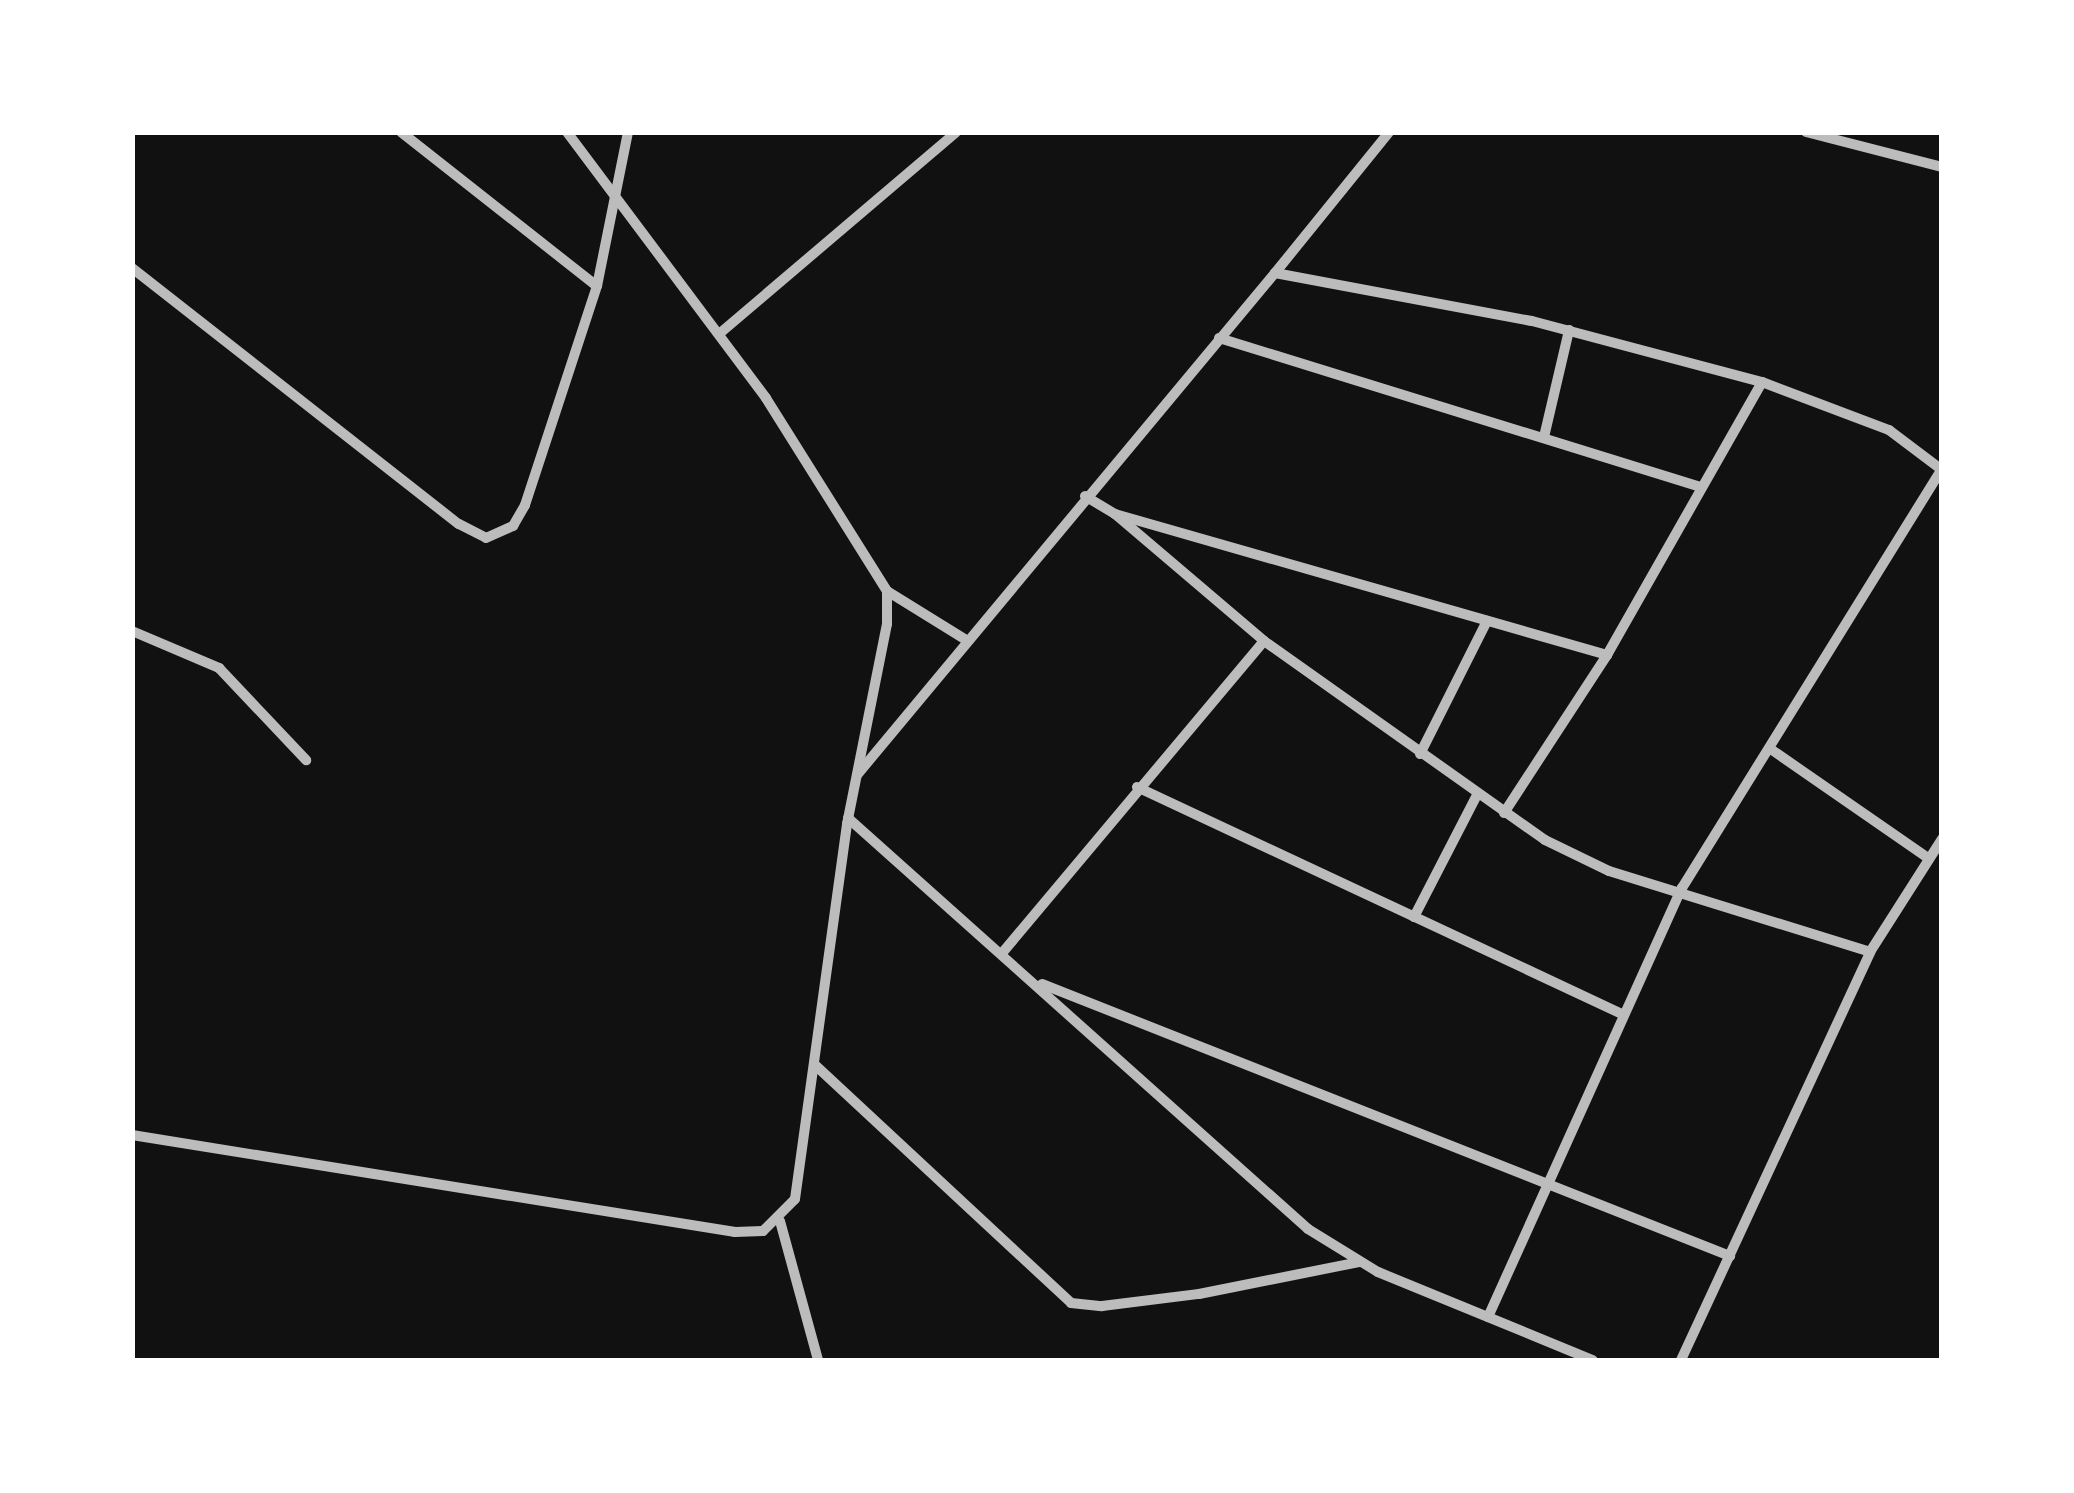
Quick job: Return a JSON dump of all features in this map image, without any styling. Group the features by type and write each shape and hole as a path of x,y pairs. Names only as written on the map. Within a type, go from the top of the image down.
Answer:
{"street":[{"path":"401,132 598,286"},
{"path":"566,132 719,334 887,591 968,641"},
{"path":"132,268 459,524 486,538 513,526 525,504 598,286 628,132"},
{"path":"719,334 956,132"},
{"path":"856,776 1389,132"},
{"path":"1806,132 1942,167"},
{"path":"1275,273 1569,330 1762,382 1889,430 1941,470 1772,750 1682,888 1620,1014 1488,1317"},
{"path":"1544,436 1569,330"},
{"path":"1219,338 1701,487"},
{"path":"1504,813 1607,655 1762,382"},
{"path":"1085,496 1116,514 1264,641 1504,813 1609,870 1682,888 1870,952"},
{"path":"1116,514 1607,655"},
{"path":"132,1135 735,1232 763,1231 780,1220 795,1200 848,818 887,624 887,591"},
{"path":"1420,754 1487,621"},
{"path":"132,632 218,668 306,760"},
{"path":"1002,952 1264,641"},
{"path":"1772,750 1928,858"},
{"path":"1138,787 1620,1014"},
{"path":"1414,917 1477,795"},
{"path":"848,818 1308,1230 1360,1262 1594,1360"},
{"path":"1682,1360 1870,952 1942,839"},
{"path":"1034,981 1730,1256"},
{"path":"814,1064 1072,1303 1102,1306 1198,1294 1360,1262"},
{"path":"780,1220 818,1360"}]}
